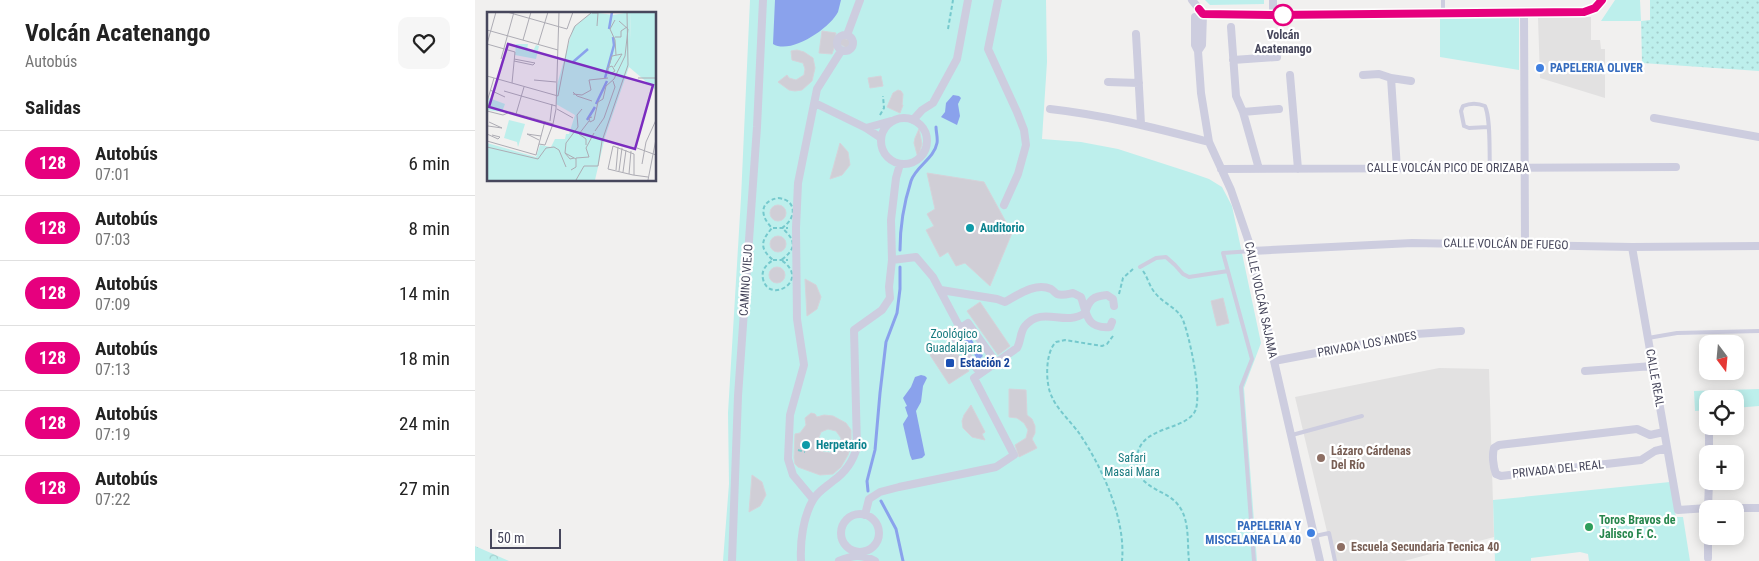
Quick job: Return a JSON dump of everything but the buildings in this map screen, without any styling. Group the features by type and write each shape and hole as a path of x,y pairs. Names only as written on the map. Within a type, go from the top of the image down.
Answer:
{"street":[{"name":"CAMINO VIEJO","path":"732,561 738,396 757,127 763,0"},
{"path":"847,36 860,0"},
{"path":"913,120 922,110 933,103 957,59 968,0"},
{"path":"998,0 988,49 1017,112 1024,130 1026,144 1018,174 1004,205"},
{"path":"1192,0 1199,13 1273,15 1584,12 1595,8 1602,0"},
{"path":"1273,0 1273,15"},
{"path":"1524,12 1525,244"},
{"name":"CALLE VOLCÁN SAJAMA","path":"1199,13 1195,45 1198,51 1201,93 1209,142 1231,190 1252,251 1274,361 1320,561"},
{"path":"1231,27 1236,96 1243,112 1259,169"},
{"path":"1136,34 1141,124"},
{"path":"841,36 847,36 852,41 852,46 849,50 841,51 836,44 837,39 841,36"},
{"path":"813,499 793,475 787,450 790,415 804,365 797,319 796,228 798,182 817,89 841,51"},
{"path":"1233,60 1277,56"},
{"path":"1363,75 1379,74 1411,81"},
{"path":"1290,75 1298,169"},
{"path":"1391,78 1397,169"},
{"path":"1108,82 1139,83"},
{"path":"815,102 867,128 881,138"},
{"path":"1050,109 1087,113 1141,124 1209,142"},
{"path":"1243,112 1279,109"},
{"path":"867,128 879,124 892,121 906,118 913,120 924,130 927,144 921,157 915,162 900,164 887,158 881,145 881,138 883,131 892,121"},
{"path":"1655,118 1759,138"},
{"path":"801,561 805,519 813,499 846,470 853,460 857,447 854,330 882,310 890,298 889,287 892,260 891,220 896,178 900,164"},
{"name":"CALLE VOLCÁN PICO DE ORIZABA","path":"1221,169 1676,167"},
{"name":"CALLE VOLCÁN DE FUEGO","path":"1252,251 1412,243 1632,247 1759,246"},
{"name":"CALLE REAL","path":"1632,247 1678,510 1699,509"},
{"path":"892,260 916,257 933,277 961,328"},
{"path":"941,290 1005,302 1019,292 1040,288 1051,289 1056,294 1061,295 1073,292 1081,297 1089,321 1102,328 1110,327 1112,322"},
{"path":"865,515 869,499 880,492 922,481 955,476 997,466 1014,455 974,378 987,366 993,358 968,323 952,334 977,369 987,366 1017,348 1023,330 1035,318 1051,316 1073,319 1085,313 1088,304 1098,295 1107,295 1113,299 1114,306"},
{"name":"PRIVADA LOS ANDES","path":"1274,361 1416,334 1461,331"},
{"path":"1585,372 1653,366"},
{"name":"PRIVADA DEL REAL","path":"1664,432 1650,435 1637,429 1499,445 1494,448 1493,452 1495,470 1496,474 1501,476 1641,460 1655,450 1667,448"},
{"path":"1744,508 1759,508"},
{"path":"839,561 847,557 859,554 866,551 875,545 879,533 875,521 865,515 852,516 847,519 841,530 843,542 847,548 859,554 875,561"},
{"path":"1708,545 1708,558"}],"lane":[{"path":"1443,0 1443,12"},
{"path":"1488,127 1469,128 1464,126 1461,111 1463,106 1480,104 1485,106 1487,110 1491,168"},
{"path":"1252,251 1223,253 1252,359 1241,388 1254,561"},
{"path":"1140,267 1156,258 1166,257 1183,274 1189,277 1228,271"},
{"path":"1648,338 1677,333 1759,331"},
{"path":"1291,435 1362,416"},
{"path":"1314,536 1329,533 1335,561"}],"path":[{"path":"948,29 953,0"},
{"path":"879,124 877,120 884,108 883,96"},
{"path":"782,228 790,222 793,208 787,201 778,198 768,201 763,210 765,220 772,228 782,228 787,228"},
{"path":"772,228 765,237 763,247 773,260"},
{"path":"781,260 789,254 793,245 790,236 782,228"},
{"path":"781,260 790,267 792,276 789,285 776,290 767,287 762,278 764,268 773,260 781,260 787,260"},
{"path":"1119,294 1123,278 1133,269 1140,267 1155,293 1178,312 1183,320 1195,372 1198,403 1194,413 1187,419 1157,432 1141,446 1137,455 1137,466 1139,475 1145,483 1178,504 1184,514 1187,526 1189,561"},
{"path":"1114,333 1111,339 1102,346 1065,340 1056,342 1049,351 1047,369 1051,396 1092,452 1101,470 1124,544 1122,561"}],"shaded area":[{"path":"1591,17 1591,40 1600,40 1601,49 1605,49 1605,98 1540,78 1538,18"},
{"path":"1439,368 1489,369 1494,537 1404,561 1334,561 1295,397"}],"green space":[{"name":"Zoológico Guadalajara","path":"750,0 1046,0 1047,62 1042,139 1081,142 1118,149 1209,179 1222,187 1232,206 1261,343 1244,388 1257,561 723,561 729,484 728,413 741,198"},
{"path":"1205,0 1264,0 1264,4 1210,5"},
{"path":"1615,0 1640,0 1641,21 1601,21"},
{"path":"1650,0 1759,0 1759,71 1642,63 1641,21 1650,20"},
{"path":"1519,17 1519,70 1440,57 1440,19"},
{"path":"1759,389 1759,406 1744,407 1744,390 1726,390"},
{"path":"1694,391 1699,391 1699,411 1695,411"},
{"name":"Toros Bravos de Jalisco F. C.","path":"1670,482 1676,517 1683,517 1690,561 1589,561 1588,554 1580,552 1531,558 1531,561 1495,561 1493,500"},
{"path":"475,546 509,561 475,561"}],"water":[{"path":"775,0 841,0 838,12 834,18 819,32 799,43 781,46 773,44"},
{"path":"953,95 961,98 958,104 960,116 957,125 941,117 945,112 946,103"},
{"path":"967,333 983,356 978,360 962,337"},
{"path":"921,375 927,378 923,386 921,402 916,411 925,455 922,458 912,460 903,424 908,416 905,407 907,406 903,398 915,377"}],"waterway":[{"path":"900,250 904,207 911,181 935,149 937,141 936,127"},
{"path":"868,491 867,481 875,450 886,342 897,313 900,267"},
{"path":"881,501 896,529 903,561"}],"bus line":[{"name":"128","path":"1199,9 1203,14 1273,15 1584,12 1595,8 1602,0"}],"place":[{"name":"Volcán Acatenango","path":"1283,15"},
{"name":"PAPELERIA OLIVER","path":"1540,68"},
{"name":"Auditorio","path":"970,228"},
{"name":"Estación 2","path":"950,363"},
{"name":"Herpetario","path":"806,445"},
{"name":"Lázaro Cárdenas Del Río","path":"1321,458"},
{"name":"Toros Bravos de Jalisco F. C.","path":"1589,527"},
{"name":"PAPELERIA Y MISCELANEA LA 40","path":"1311,533"},
{"name":"Escuela Secundaria Tecnica 40","path":"1341,547"}],"park label":[{"name":"Safari Masai Mara","path":"1132,465"}]}
